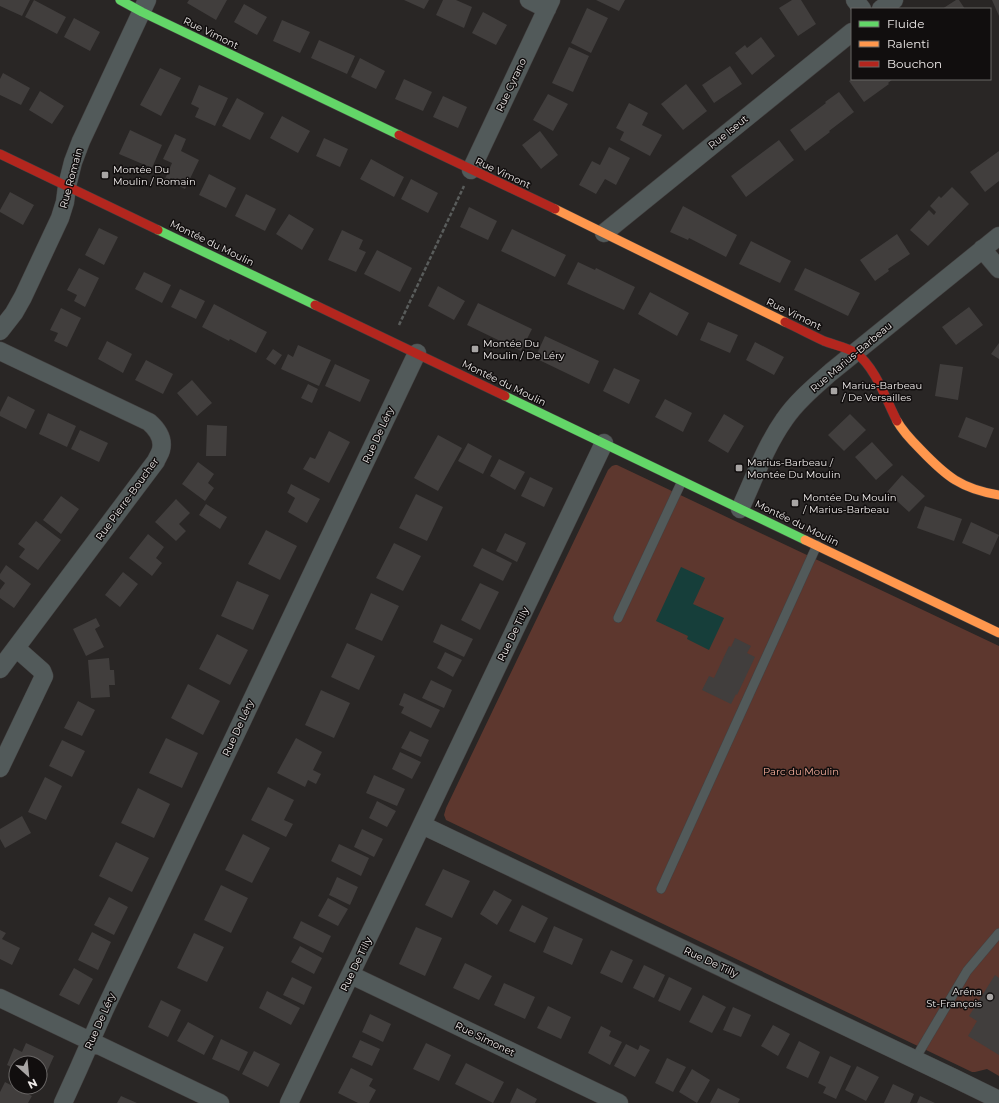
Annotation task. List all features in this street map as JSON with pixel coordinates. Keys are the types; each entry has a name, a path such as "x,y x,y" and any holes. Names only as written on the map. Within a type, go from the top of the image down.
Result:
{"street":[{"name":"Rue Vimont","path":"120,0 144,6 471,170 604,233 824,341 855,352"},
{"path":"529,0 549,4"},
{"path":"855,0 861,8"},
{"path":"882,8 894,0"},
{"name":"Rue Cyrano","path":"471,170 549,4"},
{"name":"Rue Romain","path":"0,331 14,313 30,283 60,218 65,202 73,162 81,141 144,6"},
{"name":"Rue Iseut","path":"604,233 851,33"},
{"name":"Montée du Moulin","path":"0,154 999,633"},
{"name":"Rue Marius-Barbeau","path":"740,509 768,448 784,419 805,394 999,236"},
{"path":"982,249 999,269"},
{"name":"Rue Pierre-Boucher","path":"0,351 149,422 157,429 161,439 162,450 156,462 0,670"},
{"path":"855,352 872,372 902,429 926,455 950,477 968,487 988,494 999,495"},
{"name":"Rue De Léry","path":"63,1103 104,1010 417,353"},
{"name":"Rue De Tilly","path":"289,1103 604,443"},
{"path":"0,768 44,676 42,671 16,648"},
{"name":"Rue De Tilly","path":"422,825 999,1100"},
{"name":"Rue Simonet","path":"351,975 619,1103"},
{"path":"0,998 220,1103"}],"lane":[{"path":"618,618 683,481"},
{"path":"660,890 817,545"},
{"path":"915,1059 967,970 999,933"}],"path":[{"path":"392,342 471,170"}],"green space":[{"name":"Parc du Moulin","path":"615,465 999,646 999,1076 987,1069 972,1072 446,820 444,815 446,808 608,470"}],"water":[{"path":"681,567 705,578 693,604 724,618 709,650 687,639 688,636 656,621"}],"building":[{"path":"0,0 30,0 22,16 0,6"},
{"path":"34,0 66,17 57,34 25,17"},
{"path":"189,0 227,0 216,20 187,3"},
{"path":"404,0 429,0 424,9"},
{"path":"443,0 456,0 472,7 464,28 436,15"},
{"path":"596,0 625,0 619,11"},
{"path":"792,0 801,0 816,24 798,36 779,8"},
{"path":"956,0 959,0 964,8 944,8"},
{"path":"992,0 999,0 999,16"},
{"path":"244,4 267,17 257,35 234,22"},
{"path":"587,8 608,18 591,53 571,43"},
{"path":"483,12 507,25 496,45 472,33"},
{"path":"74,18 100,32 90,51 64,37"},
{"path":"282,20 310,32 300,53 273,41"},
{"path":"761,37 775,56 752,75 735,53 745,45 747,48"},
{"path":"319,40 355,56 347,74 311,58"},
{"path":"569,47 589,56 573,92 552,83"},
{"path":"360,58 385,71 376,89 351,77"},
{"path":"730,66 742,84 714,103 702,85"},
{"path":"160,68 181,78 161,116 140,105"},
{"path":"3,73 30,88 21,105 0,95 0,79"},
{"path":"404,79 432,92 423,111 395,99"},
{"path":"851,80 892,80 888,83 889,84 864,102 849,81"},
{"path":"686,84 707,111 683,130 661,104"},
{"path":"199,85 228,98 215,126 195,117 199,108 191,104"},
{"path":"40,91 64,106 52,124 29,110"},
{"path":"839,92 854,112 805,151 790,130"},
{"path":"548,94 568,104 553,131 533,120"},
{"path":"443,96 467,107 458,128 433,117"},
{"path":"237,98 264,113 250,140 222,126"},
{"path":"629,103 648,113 642,125 662,135 650,156 620,140 624,132 616,128"},
{"path":"282,116 310,131 298,153 270,138"},
{"path":"130,130 162,145 152,168 119,154"},
{"path":"540,131 558,155 541,169 522,145"},
{"path":"175,134 186,139 181,151 199,160 185,189 165,179 172,163 163,159"},
{"path":"324,138 348,149 340,167 316,156"},
{"path":"779,140 794,160 746,197 731,176"},
{"path":"609,147 630,158 616,185 605,179 596,194 579,185 592,161 600,165"},
{"path":"999,151 999,181 985,192 970,172"},
{"path":"371,159 404,177 394,197 360,179"},
{"path":"209,174 236,188 226,208 199,195"},
{"path":"411,179 438,193 428,213 401,199"},
{"path":"952,187 969,204 928,246 910,230 929,210 934,215 936,212 930,206 939,196 941,198"},
{"path":"10,192 34,205 23,225 0,212"},
{"path":"246,194 276,209 265,231 235,216"},
{"path":"683,206 737,235 726,257 689,238 688,240 670,232"},
{"path":"469,207 497,221 488,240 460,227"},
{"path":"289,214 314,229 302,250 276,234"},
{"path":"99,228 118,237 104,265 85,255"},
{"path":"512,229 566,255 555,277 501,251"},
{"path":"342,230 363,240 359,249 366,252 356,272 328,260"},
{"path":"897,234 910,254 888,269 889,271 875,281 860,260"},
{"path":"751,241 791,261 780,283 739,264"},
{"path":"377,250 412,268 400,292 364,274"},
{"path":"578,262 595,270 596,268 635,287 624,310 567,284"},
{"path":"79,268 99,278 85,307 74,301 77,295 67,290"},
{"path":"805,268 860,293 848,316 794,290"},
{"path":"144,272 171,285 162,303 135,289"},
{"path":"438,286 465,301 454,320 428,306"},
{"path":"180,289 205,301 196,319 171,307"},
{"path":"650,292 689,313 677,336 638,314"},
{"path":"478,303 532,329 521,351 467,325"},
{"path":"214,304 267,332 256,353 230,339 229,341 202,327"},
{"path":"969,307 983,325 956,345 942,327"},
{"path":"61,308 81,318 67,347 54,341 58,333 50,330"},
{"path":"708,322 738,335 730,353 700,340"},
{"path":"545,336 599,361 589,384 535,358"},
{"path":"107,341 132,354 123,373 98,359"},
{"path":"755,342 784,357 774,375 746,360"},
{"path":"999,343 999,359 991,354"},
{"path":"298,345 331,360 319,386 281,369 288,354 293,357"},
{"path":"273,349 282,355 275,365 266,359"},
{"path":"146,360 173,374 163,394 135,380"},
{"path":"335,364 370,380 360,402 325,386"},
{"path":"940,364 963,367 958,400 935,396"},
{"path":"614,368 640,380 629,404 603,391"},
{"path":"192,380 212,403 197,416 177,393"},
{"path":"308,384 318,389 312,403 301,398"},
{"path":"8,396 35,410 26,429 0,416 0,412"},
{"path":"665,399 692,413 683,432 655,417"},
{"path":"48,413 76,426 67,447 39,434"},
{"path":"724,414 744,426 728,453 708,441"},
{"path":"850,414 866,430 844,451 828,435"},
{"path":"966,417 994,428 986,448 958,437"},
{"path":"207,425 227,426 226,456 206,456"},
{"path":"80,430 108,443 99,462 71,449"},
{"path":"329,431 350,442 329,483 303,469 310,457 315,459"},
{"path":"438,435 462,448 438,491 414,478"},
{"path":"872,442 893,465 876,480 855,457"},
{"path":"468,443 492,456 483,474 458,461"},
{"path":"499,459 525,472 515,490 490,476"},
{"path":"198,462 214,474 208,483 214,488 205,501 182,484"},
{"path":"902,475 925,496 909,512 887,492"},
{"path":"530,477 553,488 544,507 521,496"},
{"path":"291,484 320,499 307,523 288,512 295,498 287,493"},
{"path":"416,494 443,507 427,541 399,528"},
{"path":"61,496 79,509 61,534 43,520"},
{"path":"176,499 190,513 179,524 186,531 176,541 155,522"},
{"path":"206,504 227,517 220,529 199,515"},
{"path":"925,506 962,519 954,541 917,528"},
{"path":"36,521 61,540 38,570 19,557 25,549 18,544"},
{"path":"971,522 999,535 990,555 962,543"},
{"path":"266,530 297,546 280,580 248,564"},
{"path":"505,533 526,543 517,562 496,551"},
{"path":"148,534 164,547 156,558 162,563 152,576 129,558"},
{"path":"394,543 421,556 403,591 376,578"},
{"path":"482,548 512,563 503,581 473,566"},
{"path":"6,565 31,584 14,608 0,598 0,590 5,583 0,579 0,574"},
{"path":"123,572 138,584 120,607 105,595"},
{"path":"237,581 269,595 253,630 221,616"},
{"path":"480,583 499,592 480,630 461,620"},
{"path":"371,593 399,606 382,641 355,629"},
{"path":"96,618 100,626 95,629 104,647 86,656 73,629"},
{"path":"441,624 473,639 464,657 433,642"},
{"path":"217,634 248,650 230,685 199,669"},
{"path":"735,638 751,646 747,653 755,657 737,695 736,694 731,704 702,690 709,676 714,678 729,646 731,647"},
{"path":"347,643 375,656 359,690 331,677"},
{"path":"445,652 462,660 453,677 437,668"},
{"path":"109,658 110,670 114,670 115,685 109,685 110,697 91,698 88,660"},
{"path":"431,680 452,690 444,708 422,698"},
{"path":"188,684 220,701 203,735 171,718"},
{"path":"321,690 350,703 334,738 305,725"},
{"path":"404,693 440,710 431,728 401,713 404,707 399,705"},
{"path":"78,701 95,710 82,736 64,728"},
{"path":"410,731 429,740 421,757 401,748"},
{"path":"166,738 198,753 182,788 149,773"},
{"path":"296,738 322,752 313,770 321,774 316,784 308,780 305,787 277,773"},
{"path":"62,740 85,751 72,777 49,766"},
{"path":"400,752 421,762 412,779 392,769"},
{"path":"374,775 405,789 397,806 366,793"},
{"path":"45,777 62,786 46,820 28,812"},
{"path":"268,787 294,800 284,820 293,824 286,837 251,820"},
{"path":"138,788 170,804 154,838 121,823"},
{"path":"377,801 396,811 387,827 369,818"},
{"path":"22,816 31,833 5,848 0,839 0,829"},
{"path":"362,829 383,839 374,857 354,847"},
{"path":"243,834 270,848 252,883 225,870"},
{"path":"116,842 149,858 132,892 99,876"},
{"path":"339,844 369,858 361,876 331,861"},
{"path":"443,869 470,881 452,918 425,905"},
{"path":"337,877 358,887 350,905 329,895"},
{"path":"221,885 248,898 231,933 204,920"},
{"path":"494,890 512,900 497,925 480,914"},
{"path":"109,897 128,907 114,935 94,925"},
{"path":"328,898 348,909 338,926 318,916"},
{"path":"522,905 548,918 535,943 509,931"},
{"path":"301,921 331,936 323,953 293,938"},
{"path":"554,926 583,939 572,965 543,952"},
{"path":"416,927 442,938 425,976 399,964"},
{"path":"0,930 6,933 2,939 20,948 12,965 0,959"},
{"path":"92,932 111,942 98,970 78,960"},
{"path":"194,933 224,947 207,982 177,968"},
{"path":"300,946 322,958 314,974 291,962"},
{"path":"611,950 633,960 622,983 600,973"},
{"path":"465,963 492,976 479,1000 453,988"},
{"path":"644,965 665,975 654,998 633,988"},
{"path":"74,968 93,979 79,1005 59,995"},
{"name":"Aréna St-François","path":"995,975 999,978 999,1055 968,1036 977,1021 969,1016"},
{"path":"292,977 312,987 304,1005 283,995"},
{"path":"669,977 692,988 680,1011 658,1001"},
{"path":"504,983 535,997 525,1019 494,1005"},
{"path":"267,991 300,1008 291,1025 259,1008"},
{"path":"703,995 726,1007 712,1033 689,1022"},
{"path":"161,1000 181,1010 168,1037 148,1027"},
{"path":"548,1006 571,1017 561,1039 537,1028"},
{"path":"733,1007 751,1015 741,1037 723,1030"},
{"path":"370,1014 391,1024 383,1042 362,1032"},
{"path":"188,1022 214,1036 204,1055 177,1041"},
{"path":"773,1025 790,1034 778,1056 761,1046"},
{"path":"601,1026 611,1031 609,1036 622,1042 610,1065 588,1053"},
{"path":"221,1039 248,1052 239,1071 212,1059"},
{"path":"360,1040 380,1049 372,1066 352,1057"},
{"path":"799,1041 820,1052 808,1078 786,1068"},
{"path":"26,1043 54,1056 48,1069 48,1055 11,1055 14,1048 22,1052"},
{"path":"426,1043 451,1055 439,1081 413,1069"},
{"path":"626,1044 638,1050 640,1045 650,1050 635,1077 614,1066"},
{"path":"254,1051 280,1064 268,1087 242,1074"},
{"path":"830,1056 851,1066 836,1099 823,1093 826,1087 818,1083"},
{"path":"667,1058 686,1067 673,1092 655,1083"},
{"path":"466,1063 504,1082 493,1103 455,1084"},
{"path":"857,1066 879,1077 866,1101 845,1090"},
{"path":"351,1068 373,1079 369,1086 376,1090 369,1103 358,1103 338,1093"},
{"path":"692,1069 710,1080 697,1103 679,1092"},
{"path":"5,1082 8,1084 8,1095 32,1096 28,1103 0,1103 0,1092"},
{"path":"893,1084 914,1094 910,1103 884,1103"},
{"path":"517,1088 537,1099 535,1103 510,1103"},
{"path":"718,1088 740,1099 738,1103 710,1103"},
{"path":"121,1096 137,1103 117,1103"},
{"path":"920,1096 935,1103 917,1103"}],"traffic: fast":[{"path":"120,0 142,12 399,135"},
{"path":"158,230 315,305"},
{"path":"505,396 805,540"}],"traffic: slow":[{"path":"555,209 785,322"},
{"path":"897,421 911,440 938,467 955,480 974,489 999,495"},
{"path":"805,540 999,633"}],"traffic: jam":[{"path":"399,135 555,209"},
{"path":"0,154 158,230"},
{"path":"315,305 505,396"},
{"path":"785,322 824,341 852,351 863,359 880,385 897,421"}],"place":[{"name":"Montée Du Moulin / Romain","path":"105,175"},
{"name":"Montée Du Moulin / De Léry","path":"475,349"},
{"name":"Marius-Barbeau / De Versailles","path":"834,391"},
{"name":"Marius-Barbeau / Montée Du Moulin","path":"739,468"},
{"name":"Montée Du Moulin / Marius-Barbeau","path":"795,503"},
{"name":"Aréna St-François","path":"990,997"}]}
